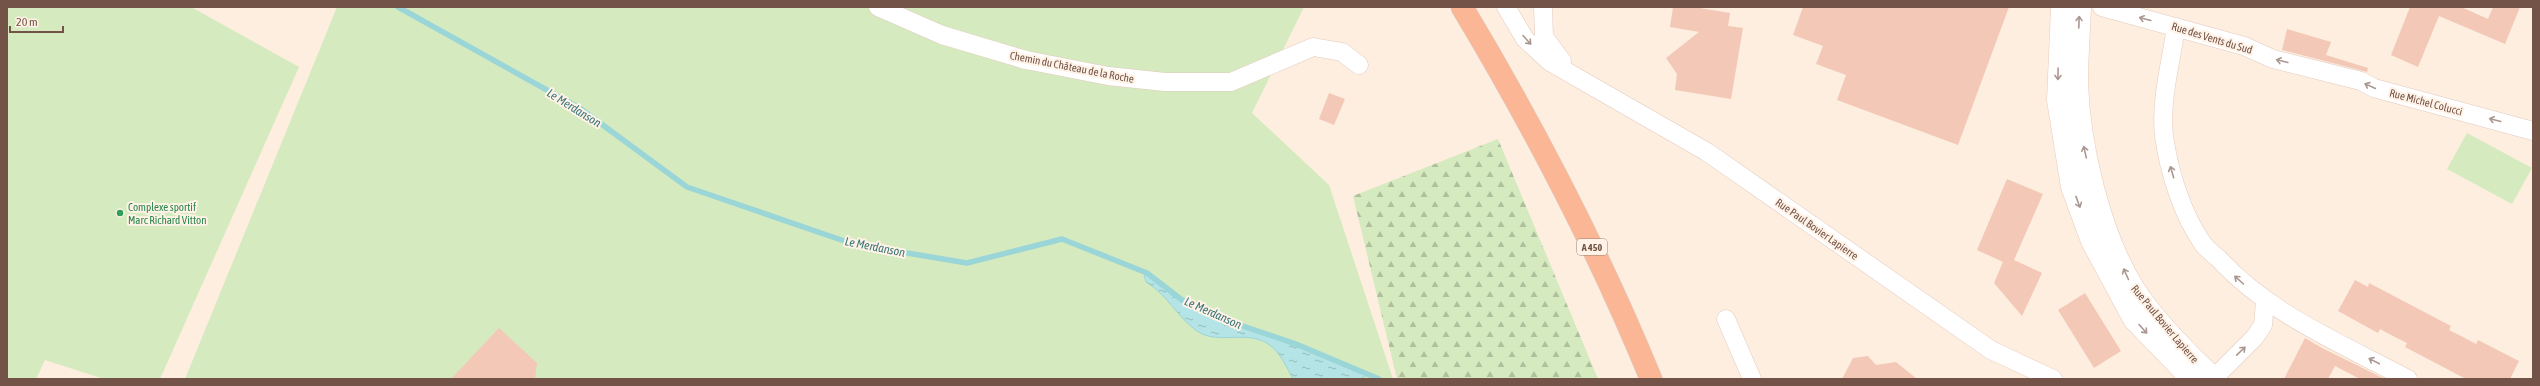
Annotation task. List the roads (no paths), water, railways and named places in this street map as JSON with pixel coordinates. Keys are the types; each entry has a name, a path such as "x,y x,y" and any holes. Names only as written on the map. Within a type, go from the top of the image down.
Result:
{"highway":[{"name":"A 450","path":"1462,7 1528,118 1595,252 1651,379"}],"main road":[{"path":"2062,7 2058,100 2072,187 2092,241 2134,319 2192,379"},
{"name":"Rue Paul Bovier Lapierre","path":"2080,7 2077,83 2082,139 2101,219 2132,286 2194,360 2214,379"}],"street":[{"name":"Chemin du Château de la Roche","path":"878,7 950,38 1026,60 1108,76 1165,82 1231,82 1313,47 1342,52 1359,65"},
{"name":"Rue Paul Bovier Lapierre","path":"1506,7 1525,39 1550,62 1707,152 1991,350 2053,379"},
{"name":"Rue Paul Bovier Lapierre","path":"1543,7 1544,37 1556,54 1579,80"},
{"name":"Rue des Vents du Sud","path":"2102,7 2244,46 2273,59 2320,71"},
{"path":"2176,27 2164,104 2164,135 2184,209 2201,242 2222,266 2265,302 2408,379"},
{"name":"Rue Michel Colucci","path":"2320,71 2361,81 2374,88 2533,130"},
{"path":"2214,379 2255,336 2263,325 2265,302"},
{"path":"1726,319 1752,379"}],"water":[{"path":"1147,273 1182,300 1228,321 1366,372 1366,376 1360,379 1293,379 1278,353 1271,346 1262,341 1244,337 1215,337 1197,331 1160,293 1146,282 1144,276"}],"waterway":[{"name":"Le Merdanson","path":"398,7 581,109 687,187 853,244 967,263 1062,239 1147,273 1182,300 1228,321 1296,344 1379,379"}],"place":[{"name":"Complexe sportif Marc Richard Vitton","path":"120,213"}]}
